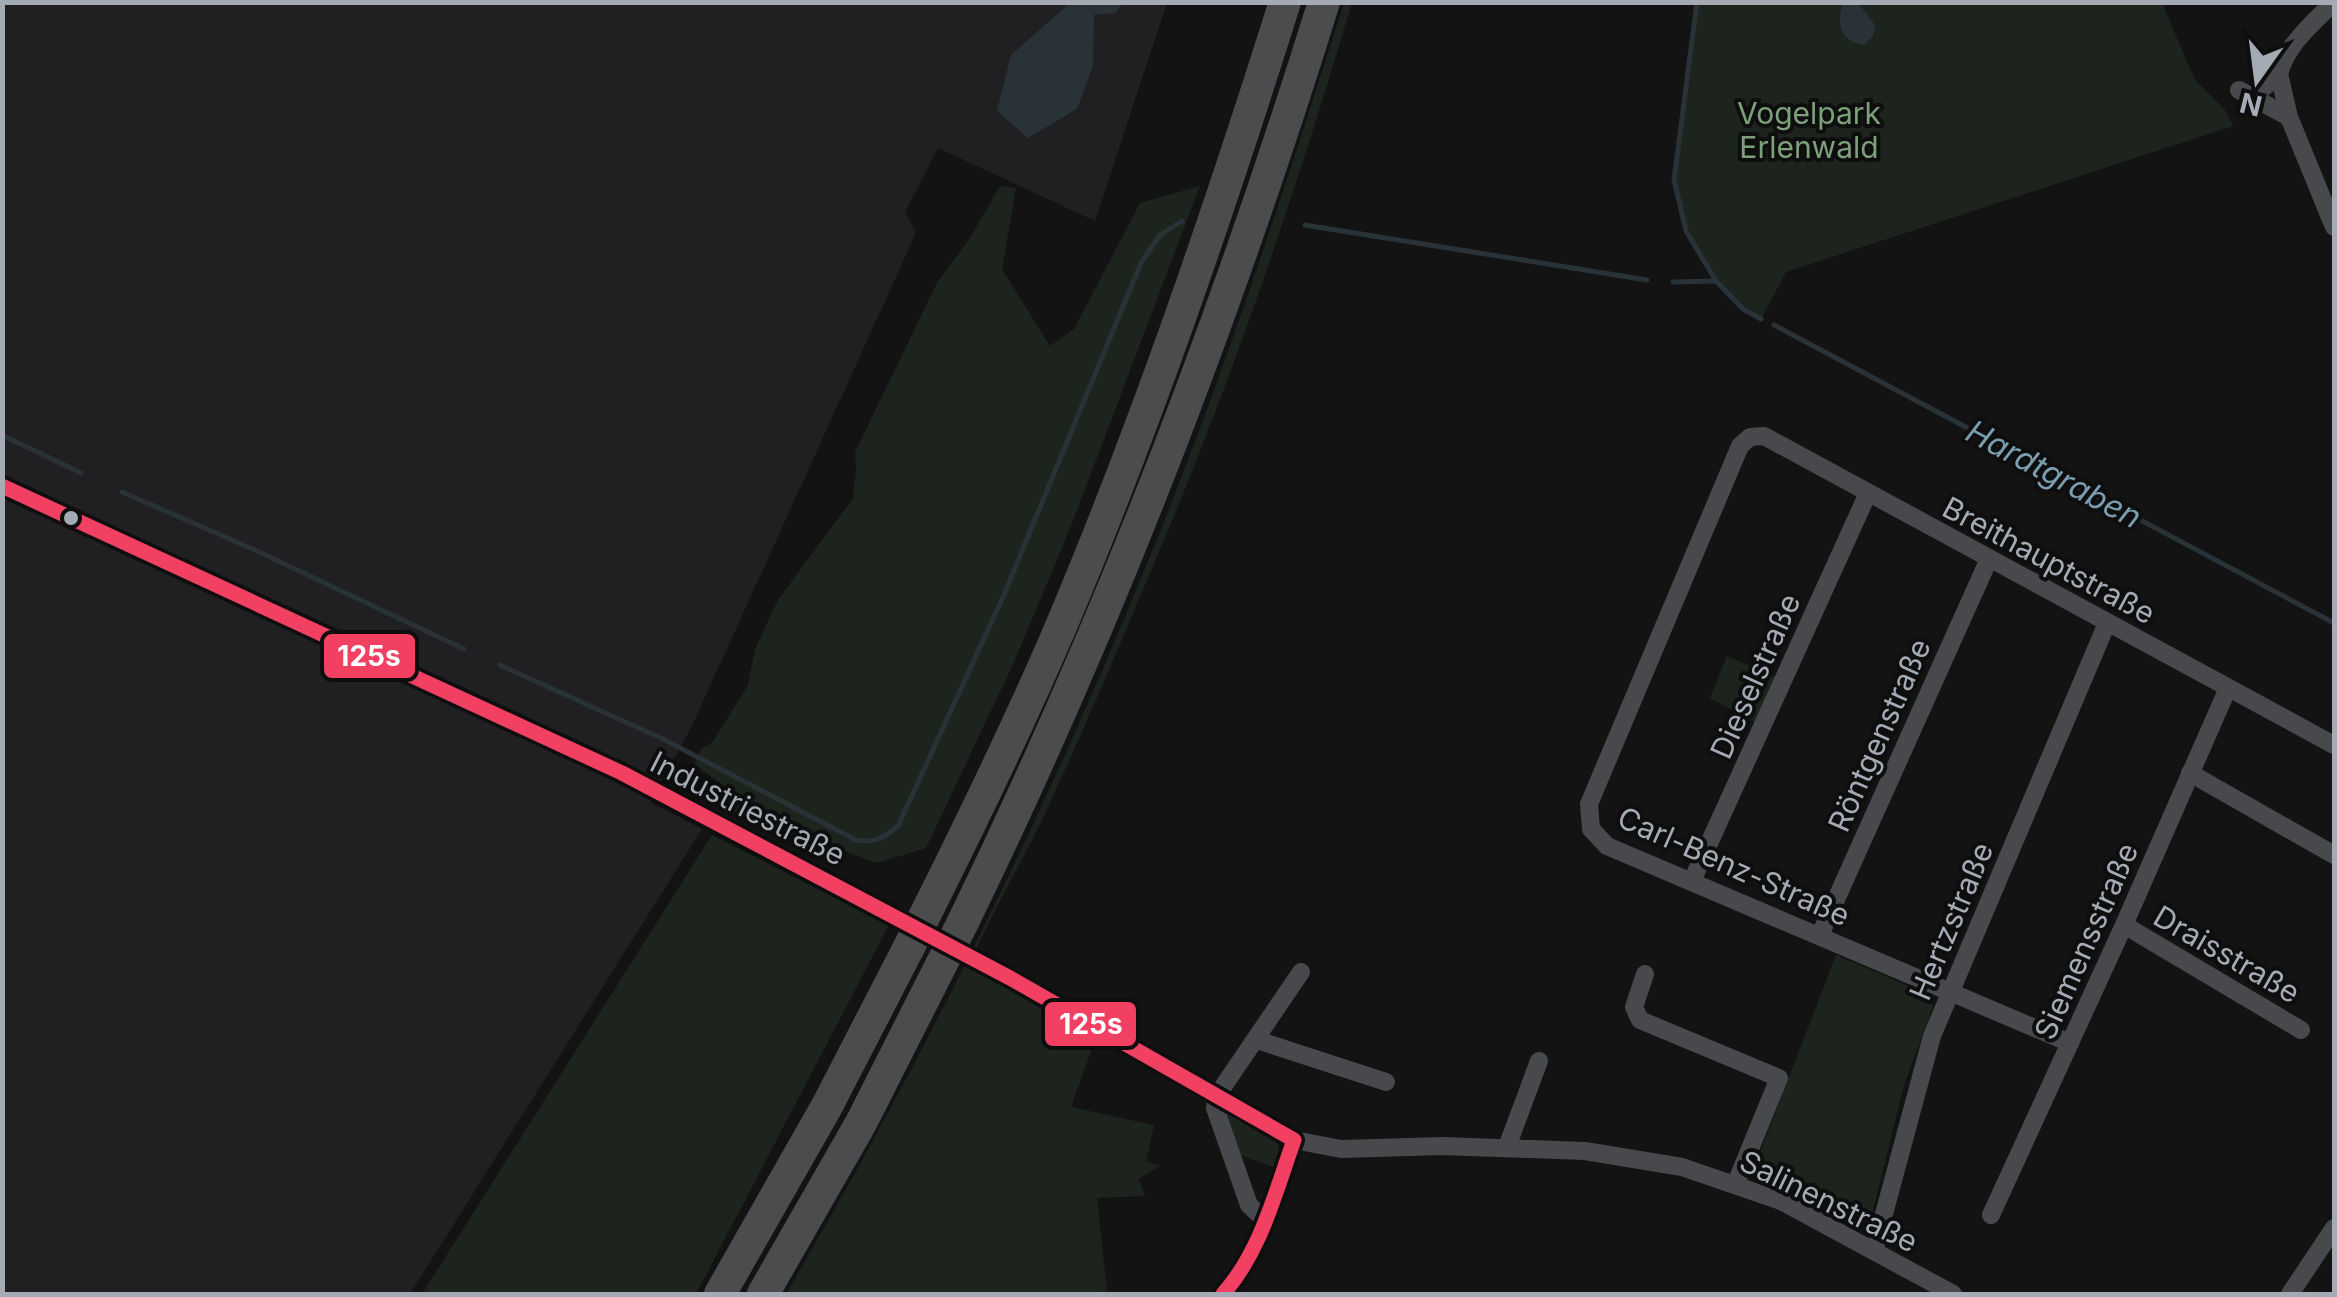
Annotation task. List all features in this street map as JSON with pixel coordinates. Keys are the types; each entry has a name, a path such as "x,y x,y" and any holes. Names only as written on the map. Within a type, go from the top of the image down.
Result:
{"highway":[{"path":"720,1294 827,1106 998,769 1103,523 1203,252 1285,2"},
{"path":"763,1294 860,1122 1030,782 1155,490 1238,266 1324,2"}],"street":[{"path":"2334,2 2302,33 2282,62 2279,74 2289,117 2334,227"},
{"path":"2279,74 2246,94 2289,117"},
{"name":"Breithauptstraße","path":"1740,446 1750,437 1764,436 2334,745"},
{"name":"Carl-Benz-Straße","path":"1740,446 1589,804 1591,829 1607,846 2070,1043"},
{"name":"Industriestraße","path":"2,486 622,773 975,958"},
{"name":"Dieselstraße","path":"1692,881 1868,493"},
{"name":"Röntgenstraße","path":"1820,934 1989,559"},
{"name":"Hertzstraße","path":"1874,1250 1922,1066 2107,623"},
{"name":"Siemensstraße","path":"1990,1215 2228,688"},
{"path":"2190,773 2334,855"},
{"name":"Draisstraße","path":"2124,925 2301,1030"},
{"name":"Salinenstraße","path":"975,958 1294,1140 1341,1148 1507,1147 1635,1156 1736,1183 1781,1201 1948,1293"},
{"path":"1264,1220 1249,1205 1216,1108 1216,1096 1301,972"},
{"path":"1646,974 1634,1007 1640,1020 1779,1078 1736,1183"},
{"path":"1257,1040 1386,1082"},
{"path":"1507,1147 1539,1061"},
{"path":"1229,1293 1264,1220 1294,1140"},
{"path":"2290,1294 2334,1228"}],"shaded area":[{"path":"3,3 1167,3 1095,221 938,148 905,212 916,233 690,730 650,802 702,829 410,1294 3,1294"},
{"path":"1070,3 1123,3 1115,13 1094,15 1093,66 1077,109 1028,138 997,111 1011,55"},
{"path":"1843,3 1858,3 1875,25 1873,36 1864,45 1850,40 1842,30"}],"green space":[{"path":"1344,3 1352,3 1307,149 1258,294 1177,510 1071,757 970,964 1096,1037 1071,1107 1154,1125 1146,1162 1161,1165 1139,1179 1145,1196 1097,1198 1107,1291 786,1294 889,1112 984,926 1115,640 1231,343"},
{"name":"Vogelpark Erlenwald","path":"1697,3 2162,3 2195,80 2225,110 2233,126 1786,272 1761,319 1716,281 1686,231 1674,180"},
{"path":"1000,186 1016,188 1002,269 1050,346 1074,329 1140,203 1200,186 1071,526 1015,660 926,848 877,863 830,846 814,853 713,801 716,780 694,764 701,749 712,743 748,685 755,649 778,600 853,498 855,452 938,281 970,238"},
{"path":"1727,656 1776,677 1756,723 1710,698"},
{"path":"712,835 889,925 696,1294 422,1294"},
{"path":"1836,955 1929,995 1933,1006 1904,1085 1870,1223 1860,1228 1768,1184 1754,1172"},
{"path":"1227,1113 1276,1141 1280,1151 1276,1168 1240,1155 1224,1115"}],"waterway":[{"name":"Hardtgraben","path":"1697,2 1674,180 1686,231 1716,281 1743,309 1761,319"},
{"path":"500,665 663,739 856,840 874,840 888,834 898,826 1003,597 1141,263 1160,235 1182,221"},
{"path":"1305,225 1647,280"},
{"path":"1673,282 1715,281"},
{"name":"Hardtgraben","path":"1774,325 2334,623"},
{"path":"2,435 81,473"},
{"path":"122,492 464,649"}],"transit line":[{"name":"125s","path":"2,486 622,773 1010,978 1294,1140 1257,1240 1223,1294"}]}
